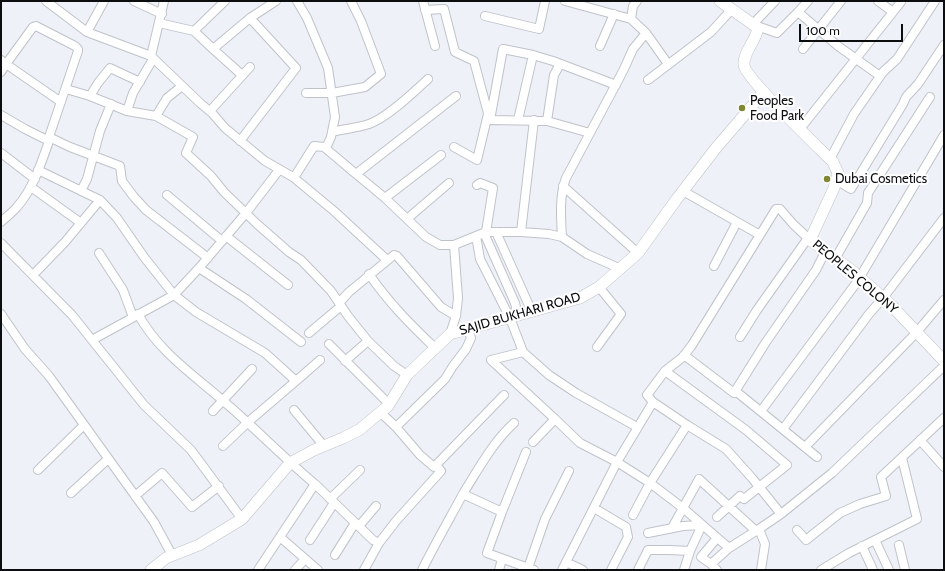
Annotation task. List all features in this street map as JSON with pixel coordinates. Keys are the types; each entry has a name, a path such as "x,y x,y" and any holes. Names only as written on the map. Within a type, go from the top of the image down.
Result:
{"street":[{"path":"46,1 87,32 152,58 210,111 225,128 240,141 265,161 293,177 334,211 387,260"},
{"path":"87,32 104,1"},
{"path":"134,1 162,14"},
{"path":"127,111 133,93 152,58 164,1"},
{"path":"194,31 225,1"},
{"path":"213,49 250,18 276,1"},
{"path":"297,1 307,18 328,68 335,117 329,143 324,147"},
{"path":"306,93 332,93 365,87 380,74 361,20 351,1"},
{"path":"423,1 435,46"},
{"path":"485,16 539,29 545,1"},
{"path":"565,1 631,19 646,32 668,64"},
{"path":"631,19 633,6 637,1"},
{"path":"755,25 775,1"},
{"path":"648,80 711,32 725,4 755,25 777,33 808,1"},
{"path":"803,49 840,1"},
{"path":"878,1 893,12"},
{"path":"800,129 901,2"},
{"path":"830,159 854,114 880,76 897,59 932,2"},
{"path":"425,10 444,9 455,52 474,61 489,117"},
{"path":"798,12 855,59 880,76"},
{"path":"600,46 614,14"},
{"path":"240,141 296,68 250,18"},
{"path":"159,23 194,31 242,76"},
{"name":"PEOPLES COLONY","path":"755,25 758,28 758,31 747,54 744,69 764,92 834,162 838,173 834,188 808,239 859,277 883,298 944,361"},
{"path":"1,72 3,62 33,27 36,26 78,49 35,179 17,207 1,222"},
{"path":"562,237 561,208 563,186 569,170 616,85 633,49 646,32"},
{"path":"836,180 851,189 906,97 918,84 944,45"},
{"path":"454,147 477,160 489,117 503,49 533,55 616,85"},
{"path":"518,120 533,55"},
{"path":"3,62 61,102"},
{"path":"547,120 554,75 560,64"},
{"path":"210,111 250,67"},
{"path":"90,96 98,82 110,68 140,82"},
{"path":"332,132 370,124 390,111 428,79"},
{"path":"156,116 167,98 182,86"},
{"path":"66,89 90,96 127,111 156,116 193,137 186,153 211,176 224,192 257,224 289,252 301,260 331,291 368,341 394,366 407,375"},
{"name":"SAJID BUKHARI ROAD","path":"150,570 166,558 199,544 242,519 290,463 314,450 359,430 389,404 407,375 450,334 580,298 599,287 638,253 716,148 764,92"},
{"path":"356,174 456,96"},
{"path":"834,259 867,203 868,193 930,97"},
{"path":"81,191 87,179 100,131 111,104"},
{"path":"1,115 25,129 120,166 122,181 134,198 146,210 208,258"},
{"path":"489,117 518,120 547,120 590,133"},
{"path":"521,232 534,120"},
{"path":"761,411 857,282 944,135"},
{"path":"293,177 296,176 314,146 324,147 385,198 426,237 440,245 454,245 482,233 521,232 549,234 562,237 587,254 620,269"},
{"path":"1,153 35,179"},
{"path":"385,198 441,155"},
{"path":"38,170 100,200 117,218 144,257 174,295 196,312 265,353 296,381"},
{"path":"92,340 174,295 246,213 279,170"},
{"path":"407,219 449,183"},
{"path":"477,185 480,183 493,188 482,233 480,259 514,317 523,352 549,375 576,393 637,427"},
{"path":"563,186 638,253"},
{"path":"31,187 81,223"},
{"path":"683,191 760,235"},
{"path":"168,195 288,285"},
{"path":"33,276 66,242 100,200"},
{"path":"740,337 757,310 808,239 780,209 776,210 684,355 665,371 647,395 653,402 726,449 781,514"},
{"path":"783,429 869,314 944,218"},
{"path":"714,266 737,222"},
{"path":"496,232 532,312"},
{"path":"482,233 515,303 514,317"},
{"path":"1,243 72,315 144,405 191,450 242,519"},
{"path":"450,334 456,316 458,298 454,245"},
{"path":"734,393 766,342 816,270 825,252"},
{"path":"98,253 109,268 136,316 161,347 315,484 373,540 379,543"},
{"path":"308,333 340,305 349,292 369,274 394,255 397,256 441,307 456,316"},
{"path":"199,268 246,299 301,342"},
{"path":"369,274 382,293 413,327 436,348"},
{"path":"597,347 621,314 599,287"},
{"path":"805,447 916,333 944,300"},
{"path":"1,314 25,349 48,376 154,522 172,555"},
{"path":"396,427 446,378 466,349 471,338 468,330"},
{"path":"345,361 368,341"},
{"path":"329,344 389,404"},
{"path":"523,352 491,360 580,443 617,462 650,483 683,508 729,548"},
{"path":"684,355 734,393 738,393 817,457"},
{"path":"223,446 247,423 320,360"},
{"path":"717,538 701,557 714,567 729,548 781,514 832,473 944,366"},
{"path":"212,411 252,369"},
{"path":"665,371 746,430 787,465 744,499 740,496 716,517"},
{"path":"380,412 396,427 420,456 434,467 504,394"},
{"path":"583,570 564,566 617,462 653,402"},
{"path":"294,410 324,446"},
{"path":"797,530 806,540 840,513 860,504 886,496 881,477 944,418"},
{"path":"533,442 555,419"},
{"path":"422,570 482,462 514,423"},
{"path":"38,470 84,425"},
{"path":"633,515 650,483 687,425"},
{"path":"920,440 944,467"},
{"path":"526,452 487,553 531,569 545,519 568,471"},
{"path":"821,570 831,567 862,546 917,519 902,458"},
{"path":"71,493 108,459"},
{"path":"364,570 379,543 396,521 441,471 436,465"},
{"path":"310,540 332,501 360,470"},
{"path":"135,496 162,473 192,507 218,486"},
{"path":"672,528 699,480 728,507 757,530 765,544 761,570"},
{"path":"258,570 315,484"},
{"path":"464,494 502,512"},
{"path":"335,555 357,525 376,506"},
{"path":"594,508 626,527 628,537 611,570"},
{"path":"648,533 672,528 702,525"},
{"path":"684,570 690,551 702,525"},
{"path":"280,537 318,570"},
{"path":"875,540 888,570"},
{"path":"899,545 905,570"},
{"path":"862,546 873,570"},
{"path":"638,570 648,550 690,551"},
{"path":"296,570 305,559"},
{"path":"499,570 502,559"}],"place":[{"name":"Peoples Food Park","path":"742,108"},
{"name":"Dubai Cosmetics","path":"827,179"}]}
